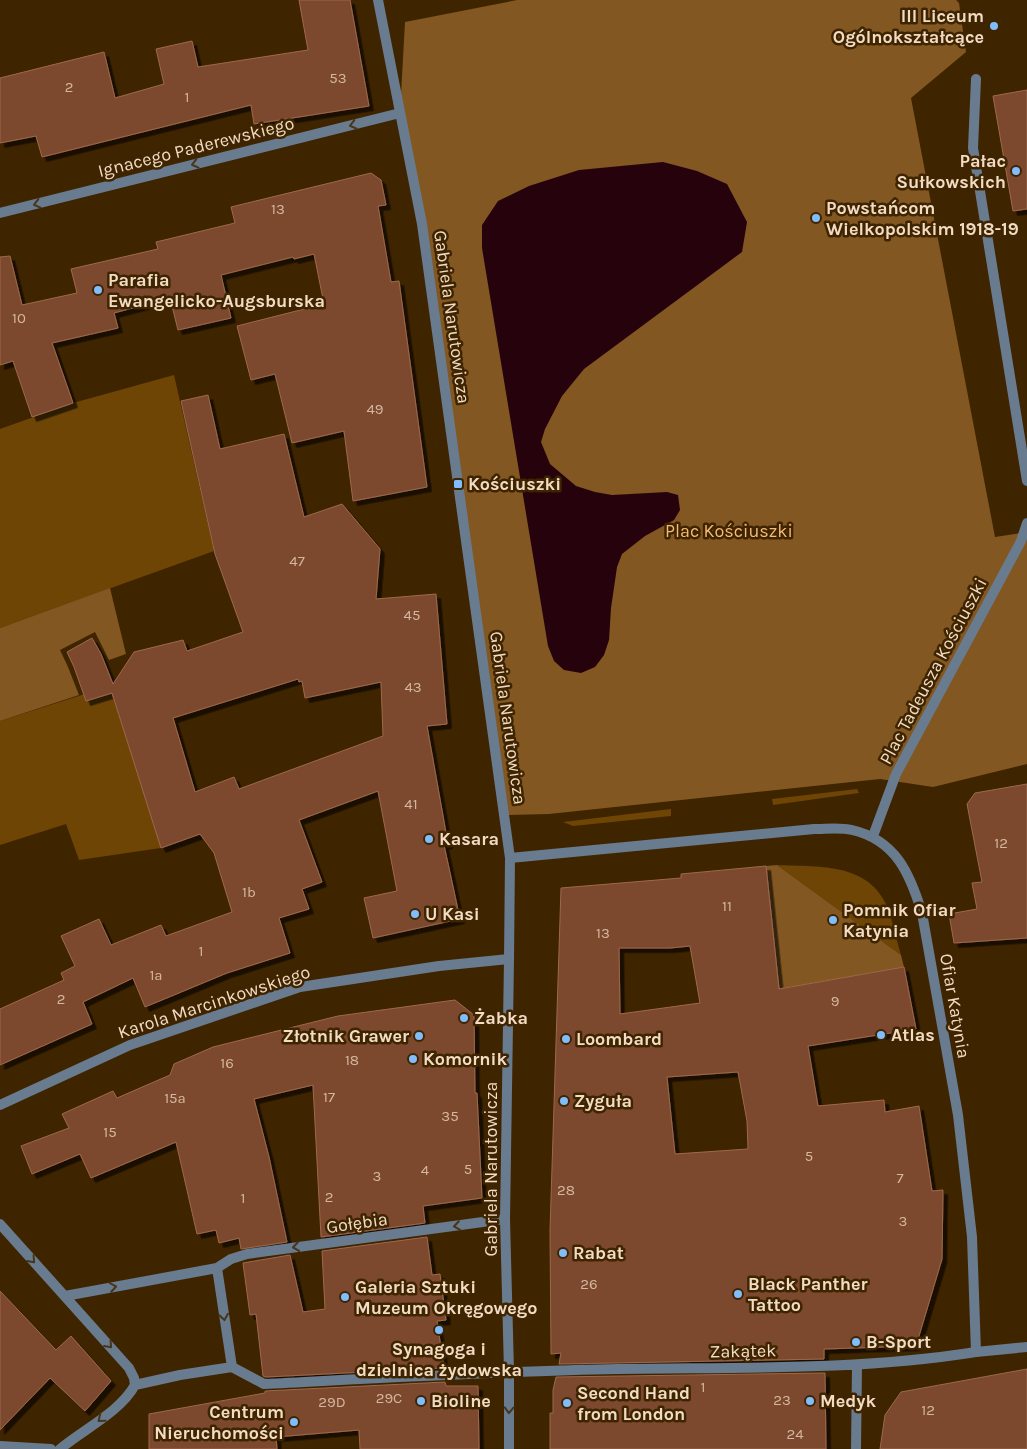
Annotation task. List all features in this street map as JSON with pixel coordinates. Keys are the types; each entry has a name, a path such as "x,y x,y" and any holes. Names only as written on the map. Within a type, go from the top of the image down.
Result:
{"street":[{"name":"Gabriela Narutowicza","path":"378,0 422,224 510,858 505,1219 509,1371 508,1449"},
{"path":"976,79 973,148 1027,481"},
{"name":"Ignacego Paderewskiego","path":"0,213 400,114"},
{"name":"Plac Tadeusza Kościuszki","path":"873,836 896,774 1021,541 1027,523"},
{"name":"Ofiar Katynia","path":"510,858 814,828 851,829 873,836 897,855 912,882 922,913 958,1115 972,1237 976,1352"},
{"name":"Karola Marcinkowskiego","path":"0,1105 130,1045 300,987 439,966 509,959"},
{"name":"Gołębia","path":"65,1296 217,1268 231,1259 247,1254 505,1219"},
{"path":"0,1224 129,1368 134,1378 135,1385 123,1401 97,1423 80,1432 60,1449"},
{"path":"135,1385 180,1374 232,1367 217,1268"},
{"name":"Zakątek","path":"232,1367 264,1384 509,1371 857,1366 1027,1347"},
{"path":"856,1449 857,1366"},
{"path":"0,1446 51,1449"}],"shaded area":[{"path":"663,162 697,171 727,184 747,222 742,252 584,369 562,396 545,429 541,442 550,464 576,486 612,495 667,492 678,495 680,510 674,520 645,536 622,554 617,567 609,640 604,655 595,667 581,673 564,670 554,661 548,646 482,248 482,225 498,201 529,186 579,170"},
{"path":"174,375 214,551 0,628 0,429 73,403"},
{"path":"110,686 161,848 79,860 66,824 0,845 0,721"},
{"path":"857,789 859,793 773,805 772,799"},
{"path":"671,809 671,816 573,826 563,822"},
{"path":"777,865 823,867 853,874 866,880 877,890 886,904 901,955"}],"green space":[{"name":"Plac Kościuszki","path":"517,0 956,0 959,3 966,52 911,98 995,537 1027,532 1027,764 933,787 880,779 549,814 505,815 422,224 400,113 405,22"},
{"path":"110,588 126,654 109,660 95,632 60,650 79,695 0,721 0,628"},
{"path":"777,865 901,955 904,967 778,989 766,866"}],"building":[{"path":"299,0 350,0 369,106 254,124 251,105 42,157 36,136 0,143 0,78 104,52 115,98 164,84 156,49 192,41 198,67 308,50"},
{"name":"Pałac Sułkowskich","path":"1027,90 1027,209 1013,211 993,96"},
{"path":"371,173 381,180 386,205 378,206 391,282 399,281 427,487 353,501 344,431 292,443 275,374 251,380 237,326 324,304 314,254 294,259 293,257 221,275 231,318 178,330 170,298 114,313 118,328 52,343 73,403 32,417 13,361 0,365 0,257 10,256 22,305 77,293 71,269 158,249 156,242 235,223 231,207"},
{"path":"208,395 220,449 284,434 304,517 342,504 380,549 376,599 436,594 447,724 427,726 448,844 444,845 460,919 373,938 364,898 397,891 378,791 299,820 322,882 302,889 309,909 279,918 290,953 227,973 145,1007 133,978 83,1002 92,1024 0,1065 0,1009 64,980 61,973 75,966 61,936 99,919 111,945 161,925 166,936 232,912 214,853 200,834 161,848 112,693 86,701 67,652 92,638 101,654 113,684 134,652 183,640 187,651 243,632 215,554 181,401","holes":["298,679 299,682 302,681 305,698 381,682 383,736 239,789 234,777 195,792 173,718"]},
{"path":"1027,784 1027,938 954,943 949,914 977,909 972,883 982,882 967,804 975,793"},
{"path":"766,866 779,989 904,967 916,1029 808,1046 818,1106 884,1100 885,1112 919,1106 932,1191 943,1190 942,1259 916,1346 824,1349 824,1359 559,1364 561,1353 551,1354 550,1230 561,888 681,878 681,874","holes":["690,946 700,1003 620,1014 619,948","738,1072 747,1121 748,1149 675,1154 667,1077"]},
{"path":"455,1000 474,1015 475,1093 477,1093 482,1198 423,1206 425,1223 321,1237 313,1085 254,1099 269,1157 287,1242 241,1249 239,1238 219,1243 216,1230 197,1234 176,1142 91,1178 80,1154 32,1174 21,1146 69,1128 62,1114 113,1091 117,1098 170,1075 174,1064 213,1047 338,1016"},
{"name":"Galeria Sztuki Muzeum Okręgowego","path":"427,1237 432,1275 440,1274 446,1320 437,1321 444,1368 263,1376 256,1314 250,1315 243,1263 290,1255 303,1312 325,1309 322,1251"},
{"path":"0,1291 56,1350 71,1336 111,1381 85,1411 50,1378 0,1430"},
{"path":"1027,1369 1027,1449 880,1449 885,1415 901,1392"},
{"path":"825,1373 826,1449 550,1449 550,1413 553,1413 553,1390 556,1377"},
{"path":"445,1382 446,1386 478,1386 479,1449 360,1449 359,1430 276,1437 277,1449 149,1449 149,1414 265,1393 265,1391"}],"place":[{"name":"III Liceum Ogólnokształcące","path":"994,26"},
{"name":"Pałac Sułkowskich","path":"1016,171"},
{"name":"Powstańcom Wielkopolskim 1918-19","path":"816,218"},
{"name":"Parafia Ewangelicko-Augsburska","path":"98,290"},
{"name":"Kościuszki","path":"458,484"},
{"name":"Kasara","path":"429,839"},
{"name":"U Kasi","path":"415,914"},
{"name":"Pomnik Ofiar Katynia","path":"833,920"},
{"name":"Żabka","path":"464,1018"},
{"name":"Atlas","path":"881,1035"},
{"name":"Złotnik Grawer","path":"419,1036"},
{"name":"Loombard","path":"566,1039"},
{"name":"Komornik","path":"413,1059"},
{"name":"Zyguła","path":"564,1101"},
{"name":"Rabat","path":"563,1253"},
{"name":"Black Panther Tattoo","path":"738,1294"},
{"name":"Galeria Sztuki Muzeum Okręgowego","path":"345,1297"},
{"name":"Synagoga i dzielnica żydowska","path":"439,1330"},
{"name":"B-Sport","path":"856,1342"},
{"name":"Bioline","path":"421,1401"},
{"name":"Medyk","path":"810,1401"},
{"name":"Second Hand from London","path":"567,1403"},
{"name":"Centrum Nieruchomości","path":"294,1422"}]}
